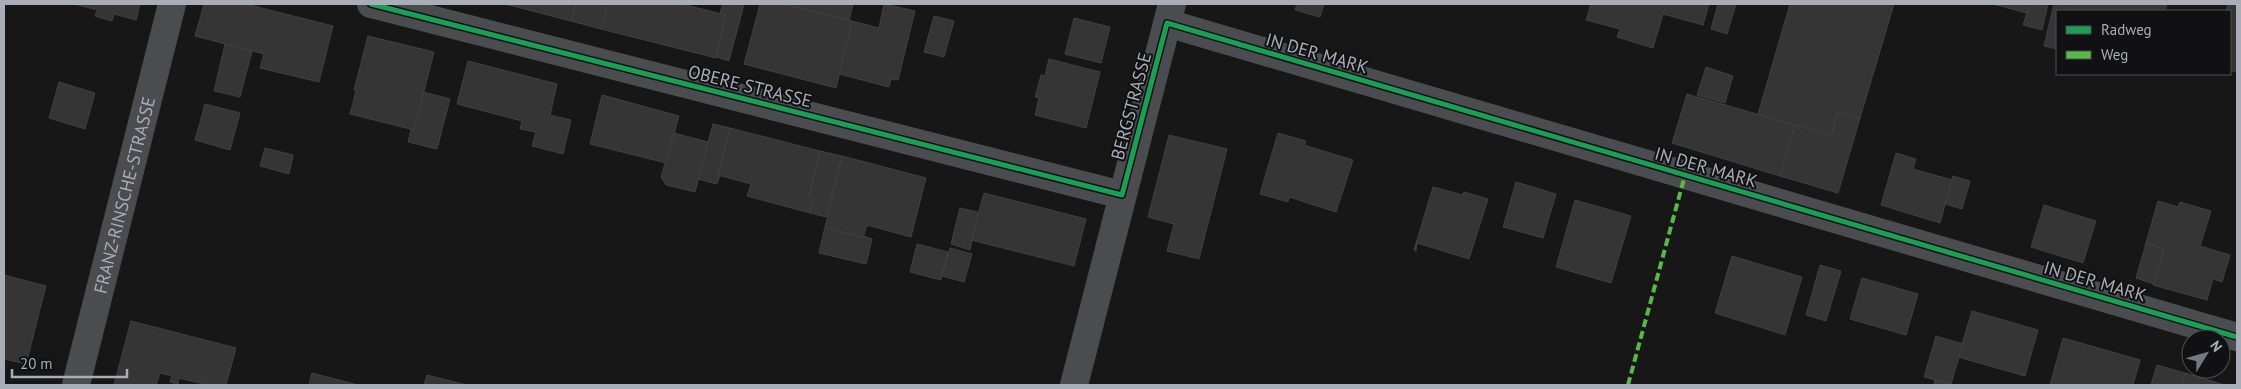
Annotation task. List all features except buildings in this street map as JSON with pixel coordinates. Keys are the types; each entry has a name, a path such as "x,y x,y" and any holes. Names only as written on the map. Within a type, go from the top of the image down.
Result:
{"street":[{"name":"FRANZ-RINSCHE-STRASSE","path":"76,385 172,4"},
{"name":"OBERE STRASSE","path":"371,4 1122,195"},
{"name":"BERGSTRASSE","path":"1074,385 1169,13"},
{"name":"IN DER MARK","path":"1169,13 2237,337"}],"marked path":[{"path":"1628,385 1685,175"}],"cycle path":[{"path":"371,4 1122,195 1167,23 2237,337"}]}
